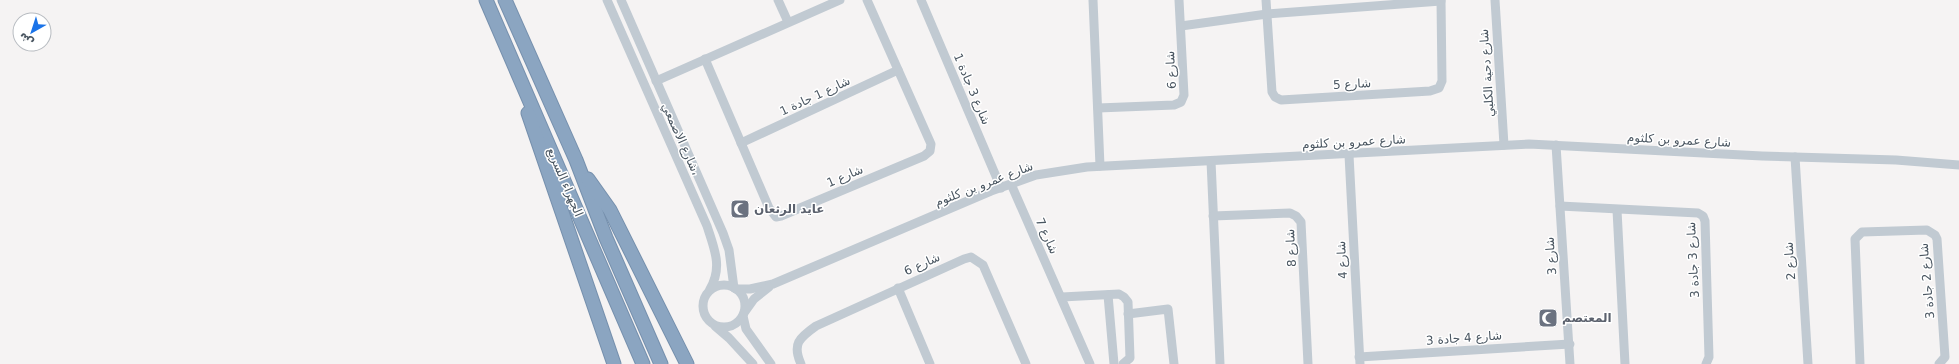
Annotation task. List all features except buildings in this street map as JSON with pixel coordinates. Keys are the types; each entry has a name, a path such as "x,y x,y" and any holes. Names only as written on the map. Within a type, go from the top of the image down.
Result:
{"highway":[{"name":"الجهراء السريع","path":"486,0 643,364"},
{"name":"الجهراء السريع","path":"506,0 576,160 606,238 661,364"},
{"path":"515,65 540,150 578,253 614,364"},
{"path":"576,160 610,210 687,364"}],"street":[{"name":"شارع الاصمعي،","path":"607,0 707,226 718,264 716,278 710,289"},
{"name":"شارع الاصمعي،","path":"621,0 723,233 728,250 735,288"},
{"path":"778,0 788,22"},
{"path":"656,81 840,0"},
{"name":"شارع 1","path":"705,59 769,208 776,217 780,216 924,156 930,151 931,144 867,0"},
{"name":"شارع 3 جادة 1","path":"921,0 1001,188"},
{"path":"1094,0 1100,166"},
{"name":"شارع 6","path":"1098,108 1174,105 1181,102 1184,95 1179,0"},
{"name":"شارع 5","path":"1266,0 1272,92 1281,100 1430,91 1439,88 1442,81 1441,1"},
{"name":"شارع دحية الكلبي","path":"1495,0 1504,145"},
{"path":"1181,26 1267,14 1441,1"},
{"name":"شارع 1 جادة 1","path":"741,143 898,70"},
{"name":"شارع عمرو بن كلثوم","path":"735,288 750,289 773,284 1001,188 1036,175 1100,166 1349,155 1504,145 1896,160 1959,165"},
{"name":"شارع 3","path":"1556,146 1570,344 1570,364"},
{"name":"شارع 4","path":"1349,155 1360,360"},
{"name":"شارع 2","path":"1795,157 1808,364"},
{"path":"1211,161 1220,364"},
{"name":"شارع 7","path":"1011,184 1062,297 1090,364"},
{"name":"شارع 3 جادة 3","path":"1560,206 1698,213 1704,218 1709,357 1706,364"},
{"path":"1617,210 1625,364"},
{"name":"شارع 8","path":"1213,216 1290,213 1296,216 1301,222 1308,364"},
{"name":"شارع 2 جادة 3","path":"1860,364 1856,239 1862,232 1927,230 1935,235 1937,240 1945,357 1939,364"},
{"name":"شارع 6","path":"801,364 796,346 800,338 808,331 898,288 971,257 977,259 982,265 1026,364"},
{"name":"شارع عمرو بن كلثوم","path":"743,315 754,299 773,284"},
{"path":"753,364 729,338 714,326 704,315 702,308 705,295 710,289 718,285 726,285 735,288 744,301 743,315 746,329 771,364"},
{"path":"898,288 930,364"},
{"path":"1062,297 1119,294 1124,297 1128,302 1130,358 1123,364"},
{"path":"1108,295 1114,364"},
{"path":"1128,314 1168,309 1174,364"},
{"path":"714,326 727,327 739,321 743,315"},
{"name":"شارع 4 جادة 3","path":"1360,360 1570,344"}],"place":[{"name":"عايد الرثعان","path":"740,209"},
{"name":"المعتصم","path":"1548,318"}]}
